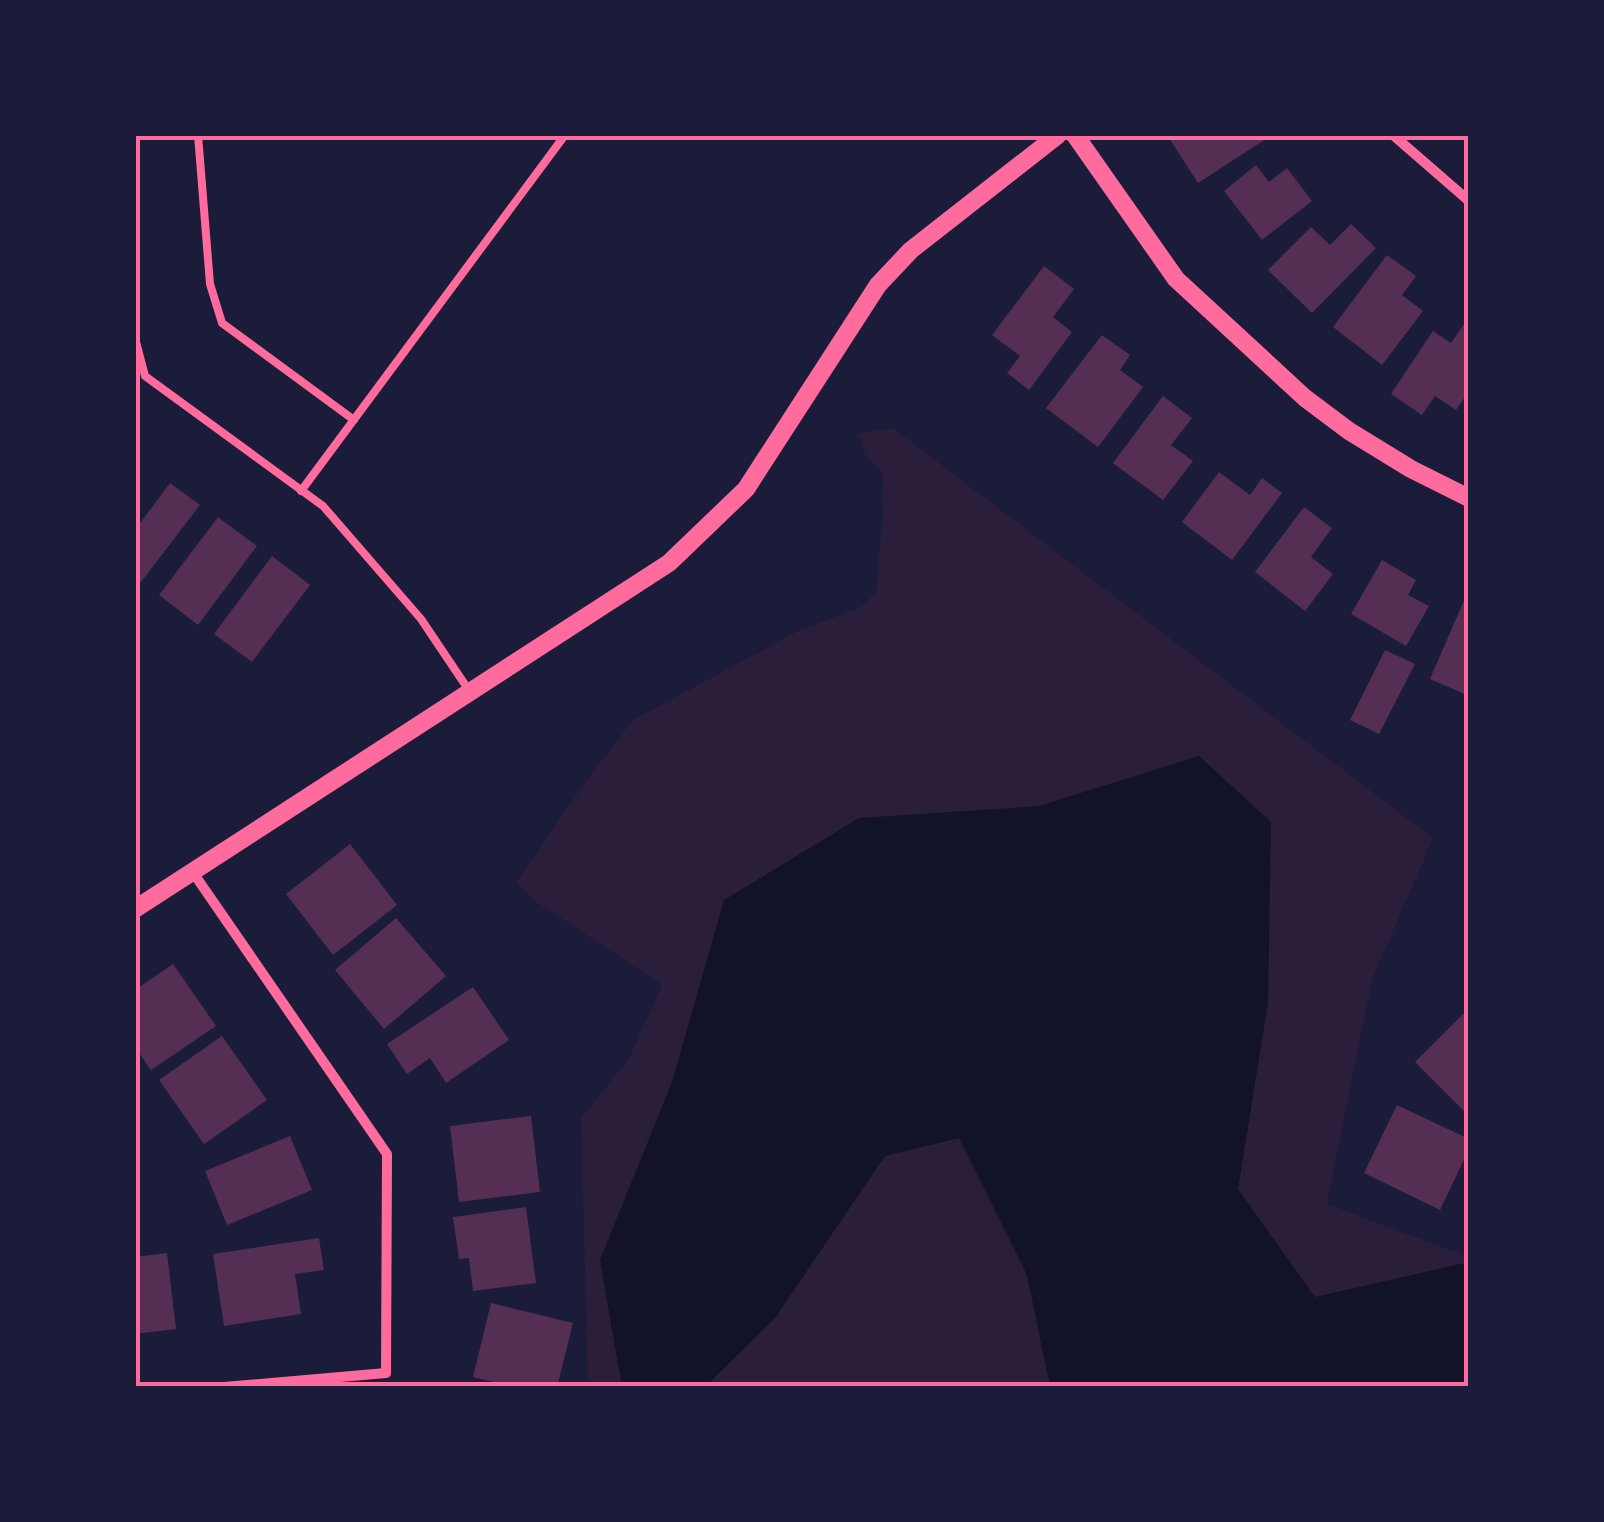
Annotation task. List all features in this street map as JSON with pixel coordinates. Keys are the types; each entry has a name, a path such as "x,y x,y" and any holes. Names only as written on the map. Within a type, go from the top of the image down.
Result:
{"street":[{"path":"135,909 670,563 746,489 878,285 911,250 1058,135"},
{"path":"1075,135 1176,279 1290,385 1349,432 1469,498"},
{"path":"1393,135 1469,202"},
{"path":"192,871 387,1154 386,1373 224,1387"}],"lane":[{"path":"198,135 210,284 222,323 354,420"},
{"path":"301,491 565,135"},
{"path":"135,338 145,376 323,506 421,620 470,692"}],"shaded area":[{"path":"893,428 1433,838 1372,980 1327,1204 1469,1257 1469,1387 588,1387 581,1118 630,1057 662,985 535,901 516,883 633,720 798,631 859,608 876,593 883,513 882,472 865,454 858,434"},
{"path":"1199,756 1271,822 1268,1003 1238,1189 1315,1297 1469,1262 1469,1387 1053,1387 1027,1275 959,1138 885,1156 775,1318 705,1387 622,1387 600,1260 672,1082 724,900 859,818 1039,806"}],"building":[{"path":"1167,135 1272,135 1198,183"},
{"path":"1256,165 1269,182 1287,168 1312,201 1262,240 1224,191"},
{"path":"1351,224 1376,248 1312,313 1268,270 1311,227 1330,245"},
{"path":"1387,255 1416,276 1402,295 1423,311 1382,365 1333,327"},
{"path":"1044,266 1074,289 1053,317 1072,332 1029,390 1007,373 1020,356 992,335"},
{"path":"1469,317 1469,391 1456,410 1435,396 1422,415 1391,394 1433,331 1451,343"},
{"path":"1102,335 1130,355 1120,370 1143,387 1098,447 1046,408"},
{"path":"1163,396 1192,418 1171,445 1193,461 1163,500 1113,463"},
{"path":"1219,472 1250,495 1262,478 1282,493 1232,560 1182,522"},
{"path":"170,483 200,505 141,582 135,577 135,530"},
{"path":"1304,507 1332,528 1311,557 1333,574 1305,611 1255,572"},
{"path":"218,517 257,546 198,625 159,595"},
{"path":"272,556 310,585 252,662 214,634"},
{"path":"1382,560 1416,580 1408,595 1429,606 1406,646 1351,614"},
{"path":"1465,598 1469,600 1469,696 1430,679"},
{"path":"1385,650 1415,664 1379,734 1350,720"},
{"path":"350,844 397,905 333,955 286,894"},
{"path":"396,918 446,976 384,1029 335,970"},
{"path":"173,964 216,1026 151,1070 135,1047 135,990"},
{"path":"473,987 509,1040 446,1083 430,1058 407,1074 387,1044"},
{"path":"1469,1008 1469,1116 1415,1062"},
{"path":"222,1036 267,1100 204,1144 159,1080"},
{"path":"1397,1105 1469,1139 1469,1149 1440,1210 1364,1173"},
{"path":"531,1116 540,1192 459,1202 450,1126"},
{"path":"290,1136 312,1190 227,1225 205,1171"},
{"path":"526,1207 536,1283 473,1291 469,1258 459,1259 453,1217"},
{"path":"319,1238 324,1270 295,1274 301,1314 224,1326 213,1254"},
{"path":"167,1253 176,1329 135,1334 135,1257"},
{"path":"491,1303 573,1323 557,1387 513,1387 473,1377"}]}
